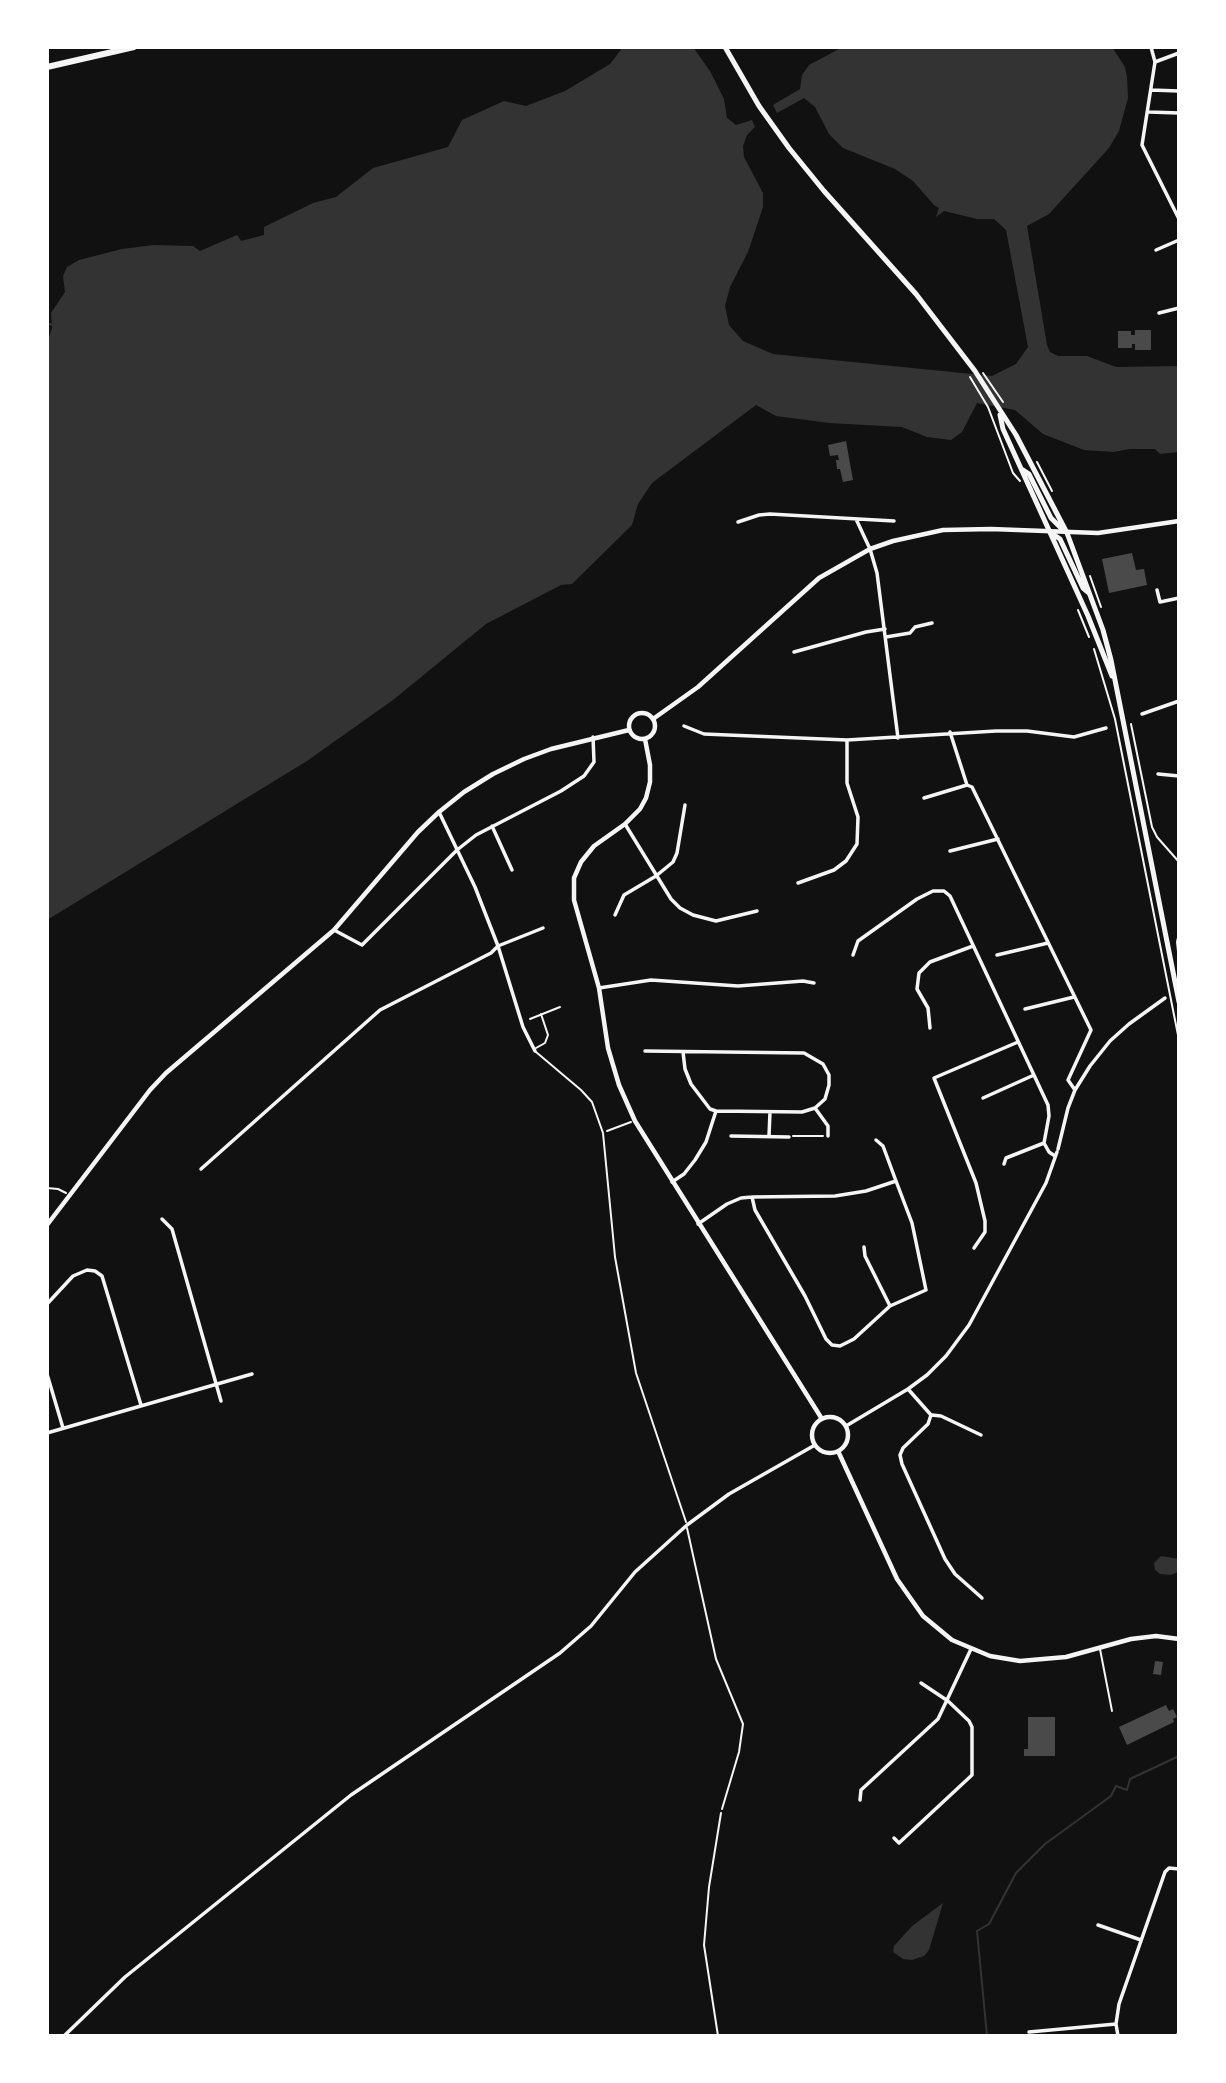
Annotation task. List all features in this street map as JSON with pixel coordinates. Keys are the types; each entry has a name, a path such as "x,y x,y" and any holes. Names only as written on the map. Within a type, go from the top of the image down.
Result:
{"main road":[{"path":"47,67 134,47"},
{"path":"725,47 759,106 789,148 916,294 975,371 1034,467 1066,533 1103,630 1179,1002"},
{"path":"999,412 1003,429 1088,616 1116,688"},
{"path":"1021,468 1029,474 1051,518 1066,533"},
{"path":"1050,532 1060,539 1083,588 1091,595"}],"street":[{"path":"97,47 100,55"},
{"path":"1151,47 1155,62 1142,145 1179,219"},
{"path":"1155,62 1179,53"},
{"path":"1151,90 1179,91"},
{"path":"1149,112 1179,113"},
{"path":"1156,250 1179,240"},
{"path":"1159,313 1179,308"},
{"path":"738,522 770,514 894,521"},
{"path":"856,519 877,573 898,738"},
{"path":"653,719 698,688 819,578 870,550 905,538 943,530 1098,533 1179,521"},
{"path":"1157,590 1160,602 1179,598"},
{"path":"886,637 910,633 915,627 932,623"},
{"path":"794,652 885,629"},
{"path":"1143,714 1179,701"},
{"path":"638,714 646,714 653,719 654,731 645,739 637,739 629,730 629,722 638,714"},
{"path":"684,726 704,734 847,740 1027,731 1074,737 1106,728"},
{"path":"47,1225 150,1090 166,1073 334,930 418,832 439,812 493,774 551,749 629,730"},
{"path":"950,733 967,785"},
{"path":"334,930 362,945 457,850 492,826 561,791 584,776 594,762 593,737"},
{"path":"645,739 650,782 640,809 625,824 594,846 581,862 574,878 574,900 599,988 608,1048 619,1085 635,1121 822,1419"},
{"path":"798,883 834,870 845,861 857,844 858,817 847,783 847,740"},
{"path":"1158,774 1179,776"},
{"path":"924,798 967,785 972,787 1091,1030 1068,1080 1075,1090"},
{"path":"615,915 624,895 668,868 677,853 685,805"},
{"path":"439,812 498,946 523,1027 534,1050"},
{"path":"625,824 671,899 693,915 716,921 757,912"},
{"path":"492,826 512,870"},
{"path":"950,852 998,839"},
{"path":"853,954 859,942 917,899 938,890 950,896 1048,1105 1049,1116 1044,1143 1049,1152 1057,1152"},
{"path":"201,1169 380,1010 491,953 498,946 543,928"},
{"path":"997,955 1048,943"},
{"path":"930,1028 928,1008 917,989 919,973 930,962 973,946"},
{"path":"599,988 652,980 738,986 803,981 814,983"},
{"path":"1025,1009 1074,997"},
{"path":"846,1426 908,1389 947,1356 969,1325 1046,1183 1075,1090 1090,1066 1111,1041 1137,1017 1165,998"},
{"path":"974,1248 985,1232 985,1220 976,1183 934,1078 1018,1042"},
{"path":"645,1051 804,1053 823,1064 829,1075 830,1085 825,1099 816,1108 802,1112 716,1111 710,1109 691,1084 682,1052"},
{"path":"983,1098 1034,1075"},
{"path":"816,1108 828,1126 828,1136"},
{"path":"672,1182 684,1174 695,1160 706,1142 716,1111"},
{"path":"769,1136 770,1112"},
{"path":"731,1136 789,1137"},
{"path":"752,1198 755,1209 805,1296 826,1339 832,1345 840,1346 854,1339 890,1306 926,1290 912,1223 883,1146 876,1140"},
{"path":"1004,1164 1006,1158 1044,1143"},
{"path":"698,1224 727,1203 740,1198 835,1196 866,1191 896,1181"},
{"path":"162,1219 172,1229 222,1402"},
{"path":"864,1247 865,1256 890,1306"},
{"path":"47,1304 73,1276 87,1270 102,1276 141,1405"},
{"path":"47,1374 62,1428"},
{"path":"47,1433 253,1374"},
{"path":"908,1389 931,1415 942,1416 981,1435"},
{"path":"931,1415 928,1424 903,1448 900,1455 902,1464 945,1559 956,1574 982,1598"},
{"path":"822,1419 838,1419 846,1426 846,1443 838,1451 823,1452 814,1445 812,1430 822,1419"},
{"path":"64,2036 125,1976 351,1795 560,1653 591,1626 635,1572 687,1525 740,1488 814,1445"},
{"path":"838,1451 897,1579 911,1601 938,1630 971,1649 990,1656 1020,1661 1066,1657 1131,1639 1156,1636 1177,1638"},
{"path":"859,1800 861,1790 937,1719 971,1649"},
{"path":"894,1838 899,1843 972,1775 972,1727 969,1721 948,1701 921,1683"},
{"path":"1118,2036 1116,2024 1119,2004 1165,1872 1169,1868 1179,1869"},
{"path":"1098,1925 1141,1940"},
{"path":"1029,2032 1116,2024"}],"lane":[{"path":"530,1019 560,1007"},
{"path":"541,1014 548,1035 545,1043 534,1050 592,1102 603,1133 615,1257 636,1373 687,1525 716,1659 743,1724 739,1752 722,1809"},
{"path":"1100,1648 1112,1711"}],"path":[{"path":"975,371 969,378 988,407"},
{"path":"1076,604 1105,680 1115,719 1179,1040"},
{"path":"1179,933 1179,961"},
{"path":"603,1133 635,1121"},
{"path":"789,1137 828,1136"},
{"path":"47,1188 58,1189 69,1195"},
{"path":"718,2036 704,1936 722,1809"}],"shaded area":[{"path":"623,47 693,47 710,71 724,99 727,118 736,125 752,120 755,127 747,135 743,146 744,157 763,193 763,207 748,252 730,287 725,306 729,325 743,341 773,354 992,376 1016,364 1028,347 1006,230 994,219 977,219 944,211 936,217 939,208 913,181 895,169 843,148 829,134 815,107 804,98 777,113 773,105 800,89 802,75 809,65 843,47 1112,47 1125,67 1127,77 1128,98 1119,131 1109,148 1049,214 1027,226 1050,352 1058,356 1087,356 1116,367 1179,366 1179,452 1160,454 1155,449 1113,452 1084,450 1043,434 1015,410 977,403 962,432 951,440 927,437 902,427 829,423 776,416 756,405 652,483 638,504 632,525 572,584 561,585 486,624 393,700 307,761 47,920 47,343 52,328 51,313 65,292 63,276 67,267 79,260 122,249 153,245 193,246 200,251 237,235 241,241 264,235 264,227 313,203 336,197 373,168 448,147 462,120 504,101 526,106 565,91 610,64"},
{"path":"1161,1556 1179,1559 1178,1572 1171,1575 1160,1574 1155,1570 1154,1563"},
{"path":"943,1903 929,1950 924,1956 912,1960 903,1959 893,1952 894,1946 912,1926"}],"building":[{"path":"1135,330 1151,330 1151,350 1135,350 1135,344 1132,344 1132,348 1118,348 1118,331 1131,331 1131,335 1135,335"},
{"path":"846,441 853,480 843,482 840,469 837,469 838,455 830,456 828,445"},
{"path":"1132,553 1136,570 1144,569 1147,585 1109,593 1102,559"},
{"path":"1155,1661 1163,1662 1161,1675 1153,1674"},
{"path":"1166,1705 1169,1711 1173,1709 1177,1717 1173,1719 1174,1722 1127,1745 1119,1727"},
{"path":"1028,1717 1055,1717 1055,1756 1024,1756 1024,1749 1028,1749"}],"waterway":[{"path":"47,323 52,325"},
{"path":"987,2036 977,1931 989,1924 1016,1873 1045,1844 1111,1796 1116,1786 1127,1790 1130,1779 1179,1756"}]}
